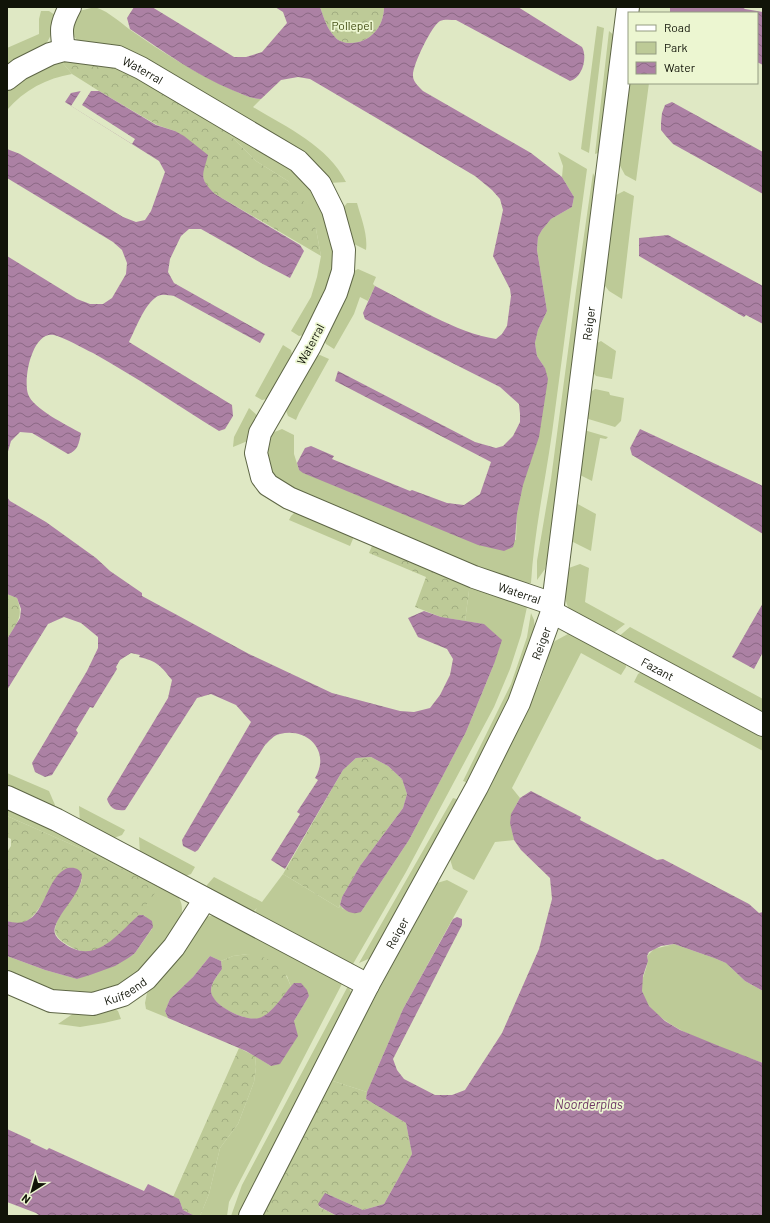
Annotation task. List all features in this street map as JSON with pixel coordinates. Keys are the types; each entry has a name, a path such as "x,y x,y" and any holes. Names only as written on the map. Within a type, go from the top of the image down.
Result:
{"street":[{"path":"64,50 61,30 64,18 70,7"},
{"name":"Reiger","path":"250,1216 368,985 477,787 519,703 552,608 628,7"},
{"name":"Waterral","path":"7,79 20,69 50,54 64,50 118,57 141,68 298,161 320,184 333,210 344,250 343,271 336,293 313,340 260,433 256,453 262,477 268,485 289,498 474,577 552,608"},
{"name":"Fazant","path":"552,608 763,725"},
{"path":"7,798 57,820 368,985"},
{"name":"Kuifeend","path":"7,982 51,1001 93,1004 123,995 151,974 174,947 205,899"}],"green space":[{"path":"92,7 106,12 180,63 221,85 251,98 261,99 253,107 305,138 329,158 346,182 329,183 77,40 72,34 70,23 79,11"},
{"name":"Pollepel","path":"320,7 384,7 382,21 370,37 350,43 340,41 332,34"},
{"path":"41,11 49,11 55,15 53,28 46,44 41,50 7,67 7,48 39,34 39,19"},
{"path":"597,26 604,28 589,153 581,149"},
{"path":"609,31 616,37 601,152 595,154"},
{"path":"76,60 106,63 136,75 221,126 256,161 288,181 304,202 316,229 321,256 215,194 205,185 203,175 175,131 157,125 99,91 72,74 62,62"},
{"path":"62,62 72,74 54,78 36,86 21,96 7,110 7,86 48,64"},
{"path":"629,84 649,84 636,181 625,175 618,162"},
{"path":"221,126 281,161 298,174 318,197 334,249 330,283 307,334 299,336 291,331 311,297 317,277 321,256 316,229 288,181 256,161"},
{"path":"558,152 587,169 552,433 532,564 531,583 519,585 291,489 274,477 266,461 265,445 272,433 282,429 294,435 294,454 299,470 516,540 517,514 545,368 537,356 535,343 538,330 547,311 537,250 538,237 551,219 572,207 574,197 562,177 563,166"},
{"path":"593,173 597,181 548,564 546,564 545,569 537,580 537,561 551,479"},
{"path":"624,191 634,196 622,299 609,291 602,282 614,196"},
{"path":"347,203 357,203 365,232 366,250 350,242 343,208"},
{"path":"358,269 376,277 373,284 375,286 368,301 360,297 354,314 334,349 326,344 323,338 350,273"},
{"path":"601,341 616,351 612,379 596,376 592,371 595,344"},
{"path":"283,345 291,350 293,358 271,398 262,400 255,396"},
{"path":"320,355 329,359 296,420 288,416 285,408 312,358"},
{"path":"595,389 609,392 610,395 624,398 621,421 615,427 585,418 589,393"},
{"path":"249,408 260,418 250,440 233,447 234,437"},
{"path":"584,430 608,437 606,439 600,438 592,481 578,474"},
{"path":"574,502 596,514 591,551 569,540"},
{"path":"297,510 355,534 350,546 289,520"},
{"path":"378,544 470,583 465,621 441,617 415,607 426,577 369,553 372,546"},
{"path":"580,564 589,568 585,602 625,624 611,635 569,609 565,599 566,569"},
{"path":"470,583 527,607 521,635 510,669 494,707 406,872 353,964 254,913 257,908 253,912 206,889 207,885 214,877 262,902 283,874 339,908 340,905 343,909 361,912 409,840 466,732 494,664 484,624 465,621"},
{"path":"7,594 17,598 20,615 7,639"},
{"path":"531,613 534,620 535,630 526,667 468,783 463,781 511,684 527,637"},
{"path":"630,627 763,699 763,716 617,638"},
{"path":"568,634 574,634 625,659 626,667 621,675 581,653 512,788 520,798 511,818 511,827 514,840 495,842 474,880 453,869 450,859 527,711 541,679 551,646 555,641"},
{"path":"645,670 763,732 763,751 634,682 638,674"},
{"path":"371,757 388,766 402,779 407,794 403,808 360,866 342,897 339,908 283,874 343,770 356,758"},
{"path":"7,773 49,791 55,805 53,810 7,789"},
{"path":"453,798 460,800 373,957 359,963"},
{"path":"79,806 125,830 122,835 114,838 80,824"},
{"path":"7,807 32,818 175,893 178,896 182,913 172,936 160,953 130,981 107,990 85,994 74,994 51,989 7,971 7,956 45,970 77,979 130,957 135,953 152,929 143,915 139,916 133,921 158,888 91,853 7,816"},
{"path":"7,816 91,853 159,888 124,931 105,946 88,952 73,948 63,942 58,938 55,930 58,919 80,885 82,879 54,881 37,912 32,917 22,923 7,921 7,852 11,846 11,839 7,837"},
{"path":"139,837 195,867 191,874 183,877 140,855"},
{"path":"447,880 468,891 403,1009 367,1092 330,1080 437,883"},
{"path":"215,915 344,980 229,1202 227,1216 200,1216 209,1194 220,1148 238,1124 254,1082 256,1067 255,1056 271,1066 294,1021 309,996 294,983 291,987 287,976 248,954 233,956 221,961 210,956 193,977 170,999 165,1011 168,1018 146,1009 145,1003 148,988 205,917"},
{"path":"674,944 726,963 745,981 763,991 763,1063 713,1045 675,1027 660,1016 648,1004 641,987 648,960 647,956 654,949"},
{"path":"248,954 263,957 275,963 288,979 291,987 273,1008 261,1018 255,1019 239,1016 223,1007 213,997 211,991 213,982 222,969 221,961 233,956"},
{"path":"348,986 352,994 351,1003 238,1216 231,1216 242,1185"},
{"path":"110,1006 118,1011 121,1019 80,1027 58,1024 77,1011"},
{"path":"239,1048 255,1056 256,1067 254,1082 238,1124 220,1148 209,1194 200,1216 195,1216 183,1210 179,1199 173,1197"},
{"path":"330,1080 367,1092 366,1099 406,1123 412,1154 384,1204 363,1210 325,1193 319,1207 337,1216 259,1216"}],"water":[{"path":"134,7 152,7 234,57 246,57 262,52 287,23 283,12 275,7 320,7 332,34 340,41 350,43 370,37 382,21 384,7 518,7 582,47 584,51 583,67 578,76 570,81 456,20 443,20 440,21 432,30 419,55 413,76 416,84 423,91 531,153 562,177 574,197 572,207 551,219 538,237 537,250 547,311 538,330 535,343 537,356 545,368 548,379 539,437 523,485 517,514 513,547 504,551 478,545 303,473 299,470 297,463 305,448 311,446 334,456 332,459 410,491 412,490 447,503 464,505 480,494 491,462 335,381 338,371 475,442 496,448 503,446 513,436 520,422 519,404 500,387 365,319 363,313 375,286 465,331 496,339 502,334 507,326 511,296 510,289 493,256 503,210 500,199 492,190 475,176 310,79 298,77 281,80 261,99 243,95 219,84 180,62 130,29 127,18"},
{"path":"670,7 742,7 745,9 763,12 763,65 758,62 758,12 670,12"},
{"path":"81,91 99,91 156,125 175,131 184,136 208,155 203,176 206,184 215,194 300,245 304,251 290,278 201,229 189,229 181,236 170,259 168,272 174,283 265,334 260,343 174,296 159,295 147,307 129,342 232,405 233,416 225,429 219,431 109,362 59,336 54,335 46,336 40,340 31,357 27,378 28,394 31,400 43,411 81,433 79,443 74,451 68,454 32,433 20,432 11,441 7,455 7,256 77,299 90,304 103,304 112,298 126,274 127,263 122,250 113,242 7,178 7,149 20,154 123,217 136,222 145,220 151,211 165,172 159,161 65,102 71,93"},
{"path":"672,102 763,152 763,194 673,144 661,130 662,113 665,105"},
{"path":"668,235 763,286 763,324 746,315 744,317 639,256 639,238"},
{"path":"640,429 763,486 763,534 632,455 630,448"},
{"path":"7,497 10,501 46,522 96,558 110,571 142,593 142,596 249,654 332,693 400,711 414,712 430,708 440,695 450,675 453,659 447,649 418,637 408,618 424,611 441,617 484,624 502,640 494,664 466,732 409,840 361,912 352,913 345,909 340,905 342,897 360,866 403,808 407,794 402,779 388,766 371,757 356,758 343,770 285,869 271,860 300,814 297,812 318,780 315,778 319,768 320,759 318,751 308,738 300,734 280,734 270,740 265,745 198,850 195,852 183,846 182,840 251,722 236,705 211,694 197,698 125,810 116,810 110,805 107,799 168,698 172,680 158,665 150,660 139,657 140,655 131,653 120,660 116,667 117,669 93,708 90,707 76,730 78,733 52,775 45,777 35,772 32,763 87,671 98,648 98,637 81,623 64,617 48,624 7,690 7,639 20,618 21,609 17,598 7,594"},
{"path":"763,603 763,652 754,669 732,657"},
{"name":"Noorderplas","path":"531,791 581,817 580,820 657,860 663,859 749,904 759,913 763,912 763,991 745,981 726,963 674,944 661,946 649,952 647,956 648,961 643,976 642,991 649,1006 665,1021 680,1030 763,1063 763,1216 337,1216 320,1207 318,1204 325,1193 363,1210 384,1204 412,1154 406,1123 366,1099 367,1092 403,1009 453,919 457,917 462,919 462,925 393,1059 397,1070 404,1079 435,1095 452,1095 465,1090 502,1033 539,949 552,899 550,878 521,850 514,840 510,823 511,814 520,798"},
{"path":"68,868 77,869 82,875 81,882 75,895 55,927 56,936 62,942 74,949 85,951 95,950 113,939 139,915 143,915 152,921 153,927 135,953 130,957 115,966 77,979 45,970 7,956 7,921 20,923 30,919 37,912 53,882 60,873"},
{"path":"210,956 221,961 222,969 212,985 211,991 213,997 230,1012 246,1018 253,1019 264,1016 274,1008 294,983 301,983 307,990 309,996 294,1021 298,1036 280,1064 271,1066 246,1051 168,1018 165,1011 170,999 193,977"},
{"path":"7,1129 31,1140 30,1142 47,1150 49,1148 144,1191 148,1184 179,1199 183,1210 195,1216 40,1216 7,1202"}],"pier":[{"path":"82,89 91,91 82,105 135,139 132,144 71,106"}]}
